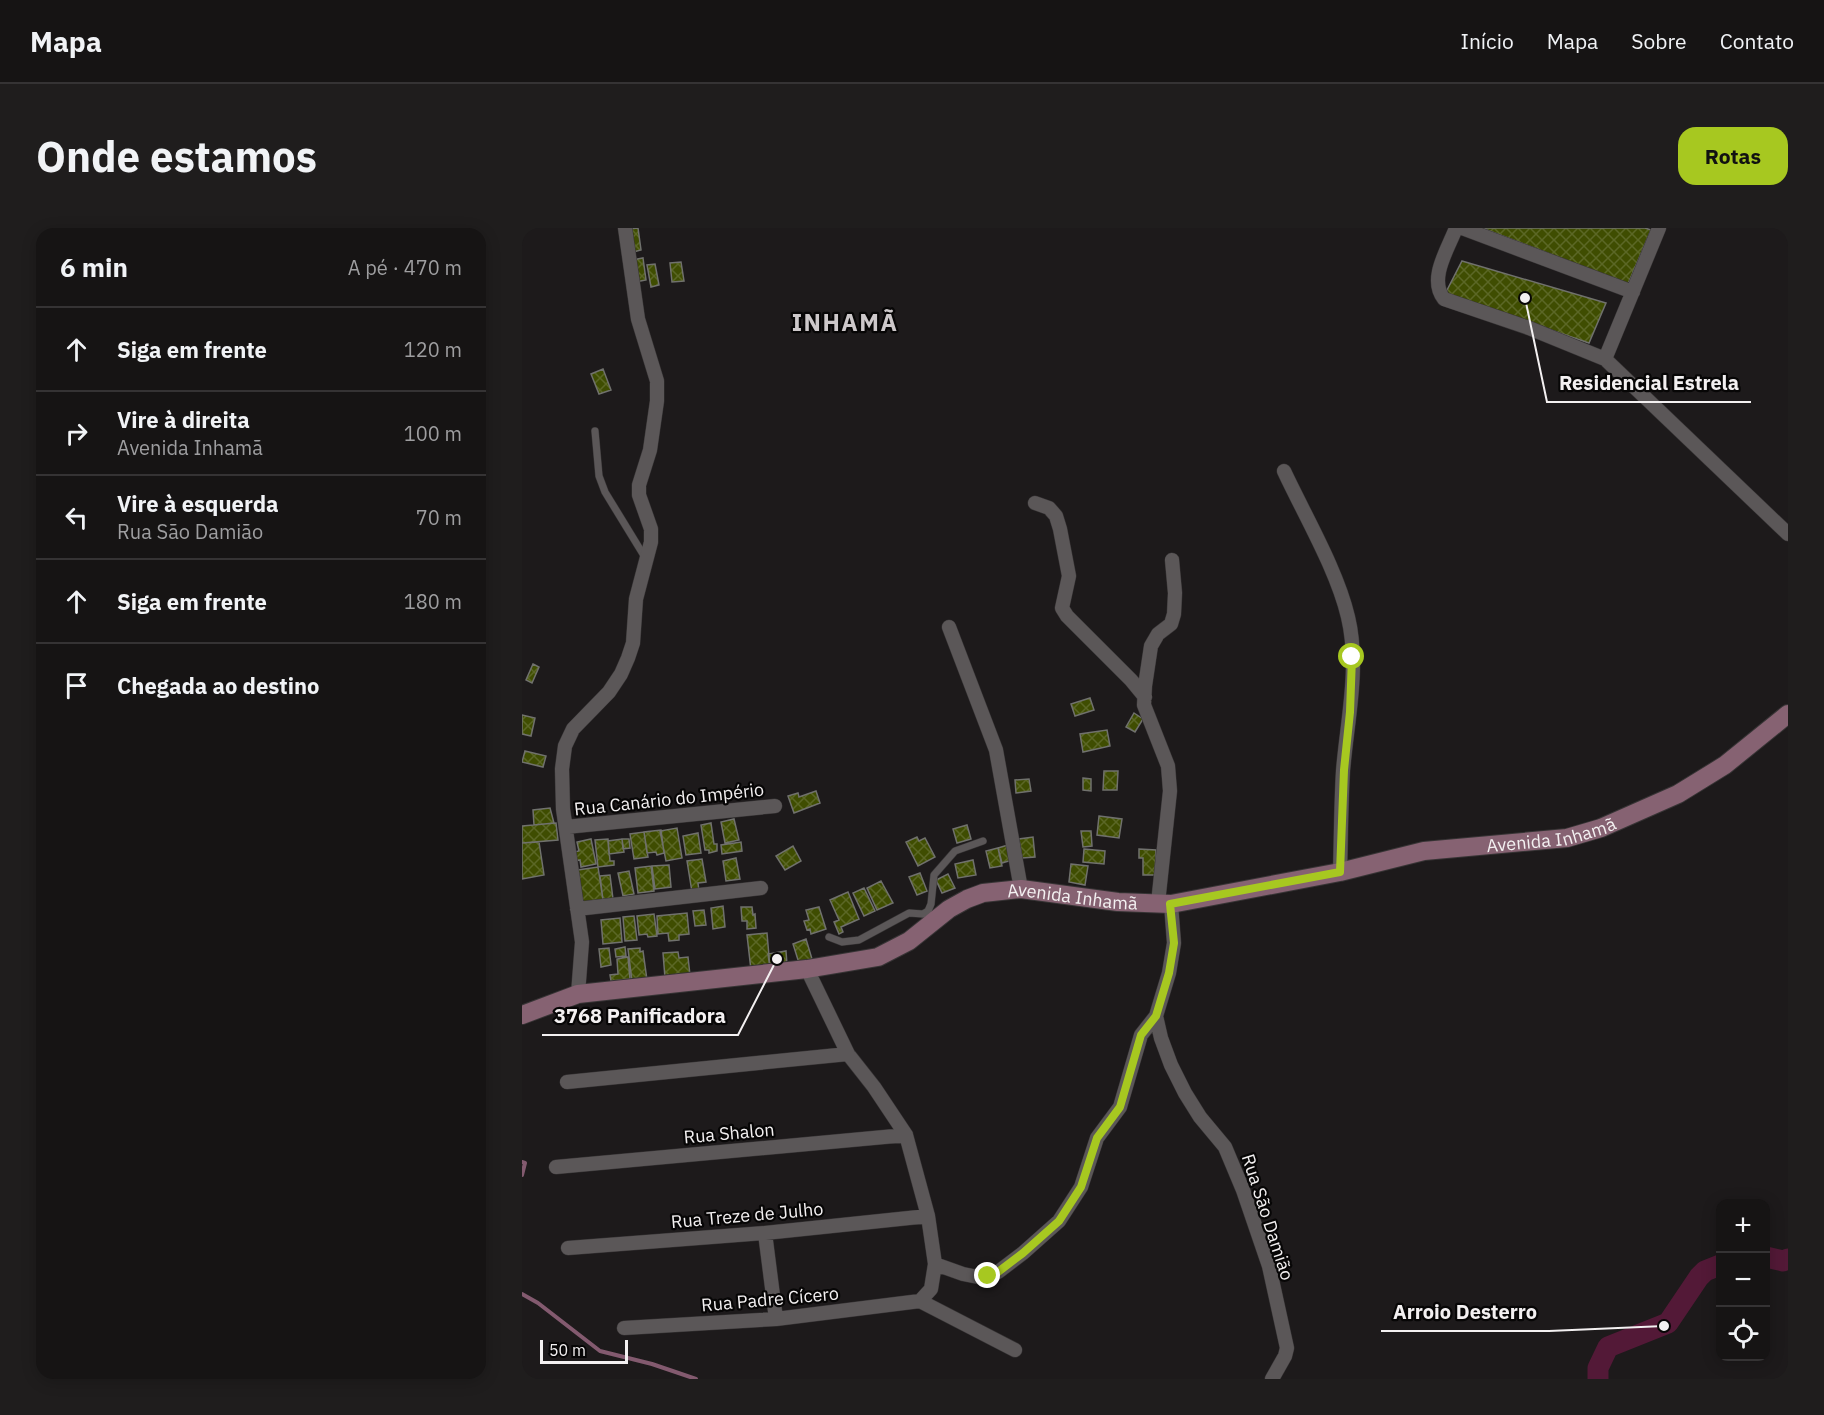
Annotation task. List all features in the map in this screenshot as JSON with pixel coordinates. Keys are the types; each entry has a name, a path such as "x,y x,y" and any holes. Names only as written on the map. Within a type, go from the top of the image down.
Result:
{"street":[{"path":"578,994 582,942 566,827 562,770 565,746 573,729 609,692 628,658 633,643 636,599 651,542 651,529 639,495 639,485 650,450 657,401 657,381 638,319 625,228"},
{"path":"1456,228 1438,276 1439,292 1444,299 1529,328 1605,359 1788,534"},
{"path":"1462,228 1633,292"},
{"path":"1605,359 1659,228"},
{"path":"1284,471 1343,595 1349,620 1352,657 1340,872"},
{"path":"1035,504 1049,508 1056,516 1060,530 1069,576 1062,608 1145,697"},
{"path":"935,1264 971,1275 988,1276 998,1272 1023,1253 1059,1221 1081,1187 1097,1138 1120,1107 1141,1035 1156,1016 1169,973 1174,943 1164,903 1170,783 1168,766 1147,713 1145,697 1151,646 1158,634 1171,624 1174,614 1172,560"},
{"path":"949,627 996,750 1021,889"},
{"name":"Avenida Inhamã","path":"522,1015 578,994 807,969 846,952 878,957 909,941 926,919 983,893 1021,889 1118,902 1164,903 1340,872 1424,851 1567,838 1601,828 1678,794 1725,765 1788,714"},
{"name":"Rua Canário do Império","path":"566,827 775,806"},
{"path":"577,909 761,888"},
{"path":"807,969 848,1054 874,1087 906,1135 928,1216 935,1264 931,1289 920,1301 1015,1350"},
{"name":"Rua São Damião","path":"1156,1016 1161,1038 1178,1081 1200,1117 1225,1147 1244,1190 1269,1266 1287,1348 1272,1379"},
{"path":"567,1082 848,1054"},
{"name":"Rua Shalon","path":"556,1167 906,1135"},
{"name":"Rua Treze de Julho","path":"568,1248 765,1233 928,1216"},
{"path":"765,1233 776,1319"},
{"name":"Rua Padre Cícero","path":"624,1328 776,1319 920,1301"}],"lane":[{"path":"595,431 599,476 605,492 646,559"},
{"path":"829,937 843,942 846,952 860,940 909,914 926,919 931,904 934,875 938,869 955,851 983,842"}],"building":[{"path":"638,228 641,250 633,252 629,229"},
{"path":"1482,228 1645,228 1651,230 1628,284"},
{"path":"643,258 646,280 635,282 632,260"},
{"path":"1462,261 1606,303 1589,343 1445,294"},
{"path":"681,262 684,281 672,282 670,263"},
{"path":"655,264 659,285 651,287 647,265"},
{"path":"603,369 611,390 599,394 591,374"},
{"path":"533,664 539,667 532,683 526,680"},
{"path":"1090,698 1094,710 1075,716 1071,704"},
{"path":"1134,713 1143,719 1135,732 1126,727"},
{"path":"522,715 535,718 531,736 522,734"},
{"path":"1107,730 1110,746 1083,752 1080,734"},
{"path":"525,751 546,756 543,767 522,762"},
{"path":"1104,771 1118,771 1117,790 1103,790"},
{"path":"1083,778 1091,779 1091,791 1083,790"},
{"path":"1029,779 1031,791 1016,793 1015,780"},
{"path":"816,791 820,803 794,813 788,796 798,793 799,797"},
{"path":"550,808 554,823 534,825 533,810"},
{"path":"1099,816 1122,819 1119,838 1097,835"},
{"path":"734,819 739,840 725,843 721,822"},
{"path":"556,823 558,840 522,843 522,826"},
{"path":"711,823 717,851 709,853 709,850 705,850 701,825"},
{"path":"967,825 971,839 957,843 953,829"},
{"path":"677,828 682,858 666,861 660,831"},
{"path":"661,830 664,853 657,855 656,852 647,853 644,832"},
{"path":"1081,831 1091,831 1092,846 1083,847"},
{"path":"644,832 648,857 634,859 630,834"},
{"path":"698,833 701,853 686,855 683,836"},
{"path":"917,837 919,841 925,838 935,857 918,866 906,842"},
{"path":"1033,837 1035,857 1022,858 1019,839"},
{"path":"591,839 596,864 581,867 580,860 575,861 574,852 579,851 577,842"},
{"path":"608,839 610,861 614,861 614,865 598,867 595,840"},
{"path":"622,839 624,852 609,854 608,841"},
{"path":"622,839 629,839 630,848 623,849"},
{"path":"539,842 544,875 522,879 522,843"},
{"path":"741,842 742,851 722,854 721,845"},
{"path":"1008,845 1012,860 1002,863 998,848"},
{"path":"793,846 801,861 785,870 776,856"},
{"path":"998,848 1002,866 990,868 986,851"},
{"path":"1084,849 1105,851 1104,864 1083,862"},
{"path":"1139,849 1156,850 1155,875 1143,875 1143,858 1139,858"},
{"path":"736,858 740,879 726,881 723,861"},
{"path":"702,859 706,882 698,883 699,891 692,892 687,861"},
{"path":"973,860 976,875 958,878 955,864"},
{"path":"1071,864 1088,866 1085,885 1069,882"},
{"path":"669,865 671,887 655,889 652,866"},
{"path":"651,866 654,891 638,893 635,868"},
{"path":"598,867 603,900 582,903 578,870"},
{"path":"629,871 634,894 623,896 618,873"},
{"path":"920,873 927,891 917,895 909,877"},
{"path":"948,874 955,888 942,893 936,880"},
{"path":"610,875 613,899 603,900 600,876"},
{"path":"881,881 893,903 877,910 867,888"},
{"path":"864,888 875,911 864,916 853,893"},
{"path":"848,892 859,919 841,927 843,932 839,934 834,922 839,920 830,900"},
{"path":"723,906 725,927 713,929 711,908"},
{"path":"741,907 752,907 756,928 747,929 747,921 742,921"},
{"path":"819,907 826,929 811,934 804,921 809,920 806,910"},
{"path":"704,910 706,925 695,926 693,911"},
{"path":"687,913 689,934 679,935 679,940 669,941 668,933 658,934 657,916"},
{"path":"654,914 657,936 639,935 637,916"},
{"path":"634,916 637,940 625,941 623,917"},
{"path":"620,918 622,942 603,944 601,920"},
{"path":"767,933 770,968 751,970 747,935"},
{"path":"806,939 812,959 799,963 793,944"},
{"path":"625,947 626,956 616,957 615,949"},
{"path":"609,948 611,965 601,967 599,949"},
{"path":"640,948 640,952 643,951 647,980 632,981 628,949"},
{"path":"786,951 787,965 770,968 768,954"},
{"path":"678,952 679,958 688,957 690,975 665,978 663,953"},
{"path":"628,957 630,979 611,981 610,975 618,974 617,959"}],"waterway":[{"path":"522,1162 525,1163 522,1175"},
{"path":"1770,1258 1783,1261 1788,1259"},
{"path":"1598,1379 1598,1368 1608,1347 1668,1323 1699,1277 1705,1271 1716,1267"},
{"path":"522,1294 538,1303 600,1351 652,1364 696,1379"}],"place":[{"name":"Residencial Estrela","path":"1525,298"},
{"name":"3768 Panificadora","path":"777,959"},
{"name":"Arroio Desterro","path":"1664,1326"}],"district":[{"name":"INHAMÃ","path":"845,322"}],"route":[{"path":"988,1276 998,1272 1023,1253 1059,1221 1081,1187 1091,1150 1104,1128 1115,1116 1124,1097 1141,1035 1156,1016 1163,999 1174,943 1170,904 1340,872 1352,657"}]}
